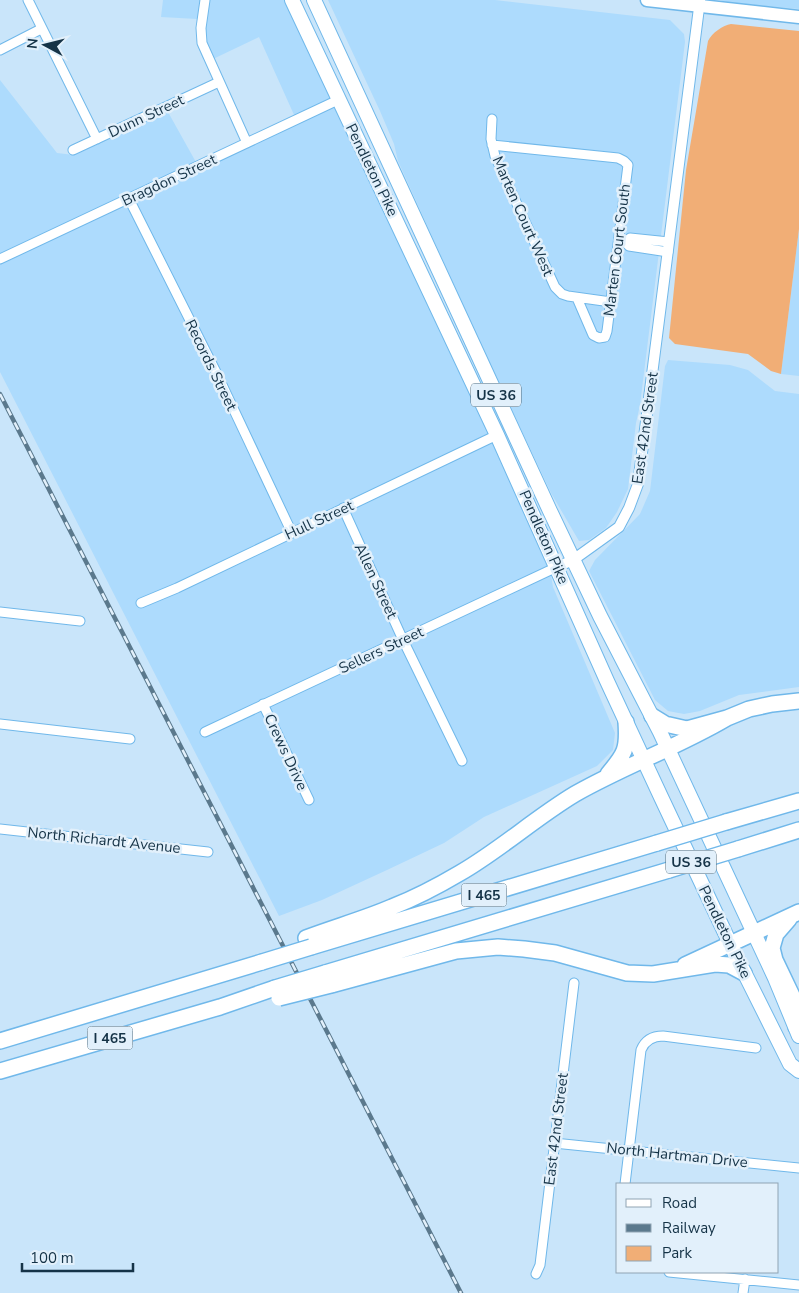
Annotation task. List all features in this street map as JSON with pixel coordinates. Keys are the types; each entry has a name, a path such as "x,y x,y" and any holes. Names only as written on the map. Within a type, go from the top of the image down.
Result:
{"highway":[{"path":"652,716 668,725 687,728 727,718 760,706 799,701"},
{"path":"309,942 392,908 437,886 487,856 560,803 605,778 668,749 727,718"},
{"path":"605,778 622,757 627,746 626,722"},
{"name":"I 465","path":"0,1041 152,994 309,942 657,844 799,801"},
{"name":"I 465","path":"0,1071 220,1006 328,979 799,830"},
{"path":"674,970 798,912"},
{"path":"797,1032 796,1004 775,960 772,945 781,927 798,912"},
{"path":"328,979 456,951 482,948 540,951 627,973 653,974 715,964 729,965 744,973"}],"main road":[{"name":"Pendleton Pike","path":"292,0 498,436 626,722 744,973 790,1064 799,1071"},
{"path":"646,0 700,3 799,17"},
{"name":"Pendleton Pike","path":"317,2 573,560 668,749 775,978 797,1032"}],"street":[{"path":"28,0 97,138"},
{"path":"205,0 202,40 247,143"},
{"name":"East 42nd Street","path":"556,567 573,560 619,527 630,508 638,484 700,3"},
{"path":"0,50 41,29"},
{"name":"Dunn Street","path":"73,150 220,82"},
{"name":"Bragdon Street","path":"0,259 338,100"},
{"name":"Marten Court West","path":"492,119 492,145 498,164 556,287 563,294 577,298 611,302"},
{"name":"Marten Court South","path":"492,145 618,158 624,161 628,167 622,242 605,337 597,338 593,335 577,298"},
{"name":"Records Street","path":"129,198 216,372 292,533"},
{"path":"622,242 629,246 668,247"},
{"name":"Hull Street","path":"141,603 177,588 498,436"},
{"name":"Allen Street","path":"343,508 403,640 462,762"},
{"name":"Sellers Street","path":"204,732 556,567"},
{"path":"0,612 80,621"},
{"name":"Crews Drive","path":"264,704 309,800"},
{"path":"0,724 130,739"},
{"name":"North Richardt Avenue","path":"0,829 208,852"},
{"name":"East 42nd Street","path":"536,1274 540,1265 574,983"},
{"path":"625,1183 641,1050 648,1040 663,1036 756,1048"},
{"name":"North Hartman Drive","path":"554,1143 799,1168"},
{"path":"680,1273 799,1284"},
{"path":"743,1293 745,1279"}],"shaded area":[{"path":"163,0 287,0 491,435 549,565 553,587 615,733 613,750 597,766 484,817 444,843 387,870 322,900 279,916 0,372 0,80 57,153 74,155 168,112 197,164 295,117 259,37 213,59 203,59 197,44 197,19 161,17"},
{"path":"328,0 495,0 670,20 684,34 685,42 628,489 617,512 606,528 589,540 579,541 551,493 475,332 398,161 394,144 380,111"},
{"path":"720,0 799,0 799,9 726,2"},
{"path":"799,229 799,376 781,374"},
{"path":"668,360 730,365 748,370 775,391 799,394 799,687 739,695 700,711 684,714 668,711 655,700 589,571 595,560 640,514 650,491 665,366"}],"green space":[{"path":"731,24 799,31 799,229 781,374 771,371 748,354 675,344 669,338 686,170 708,41 718,30"}],"railway":[{"path":"0,394 461,1293"}]}
